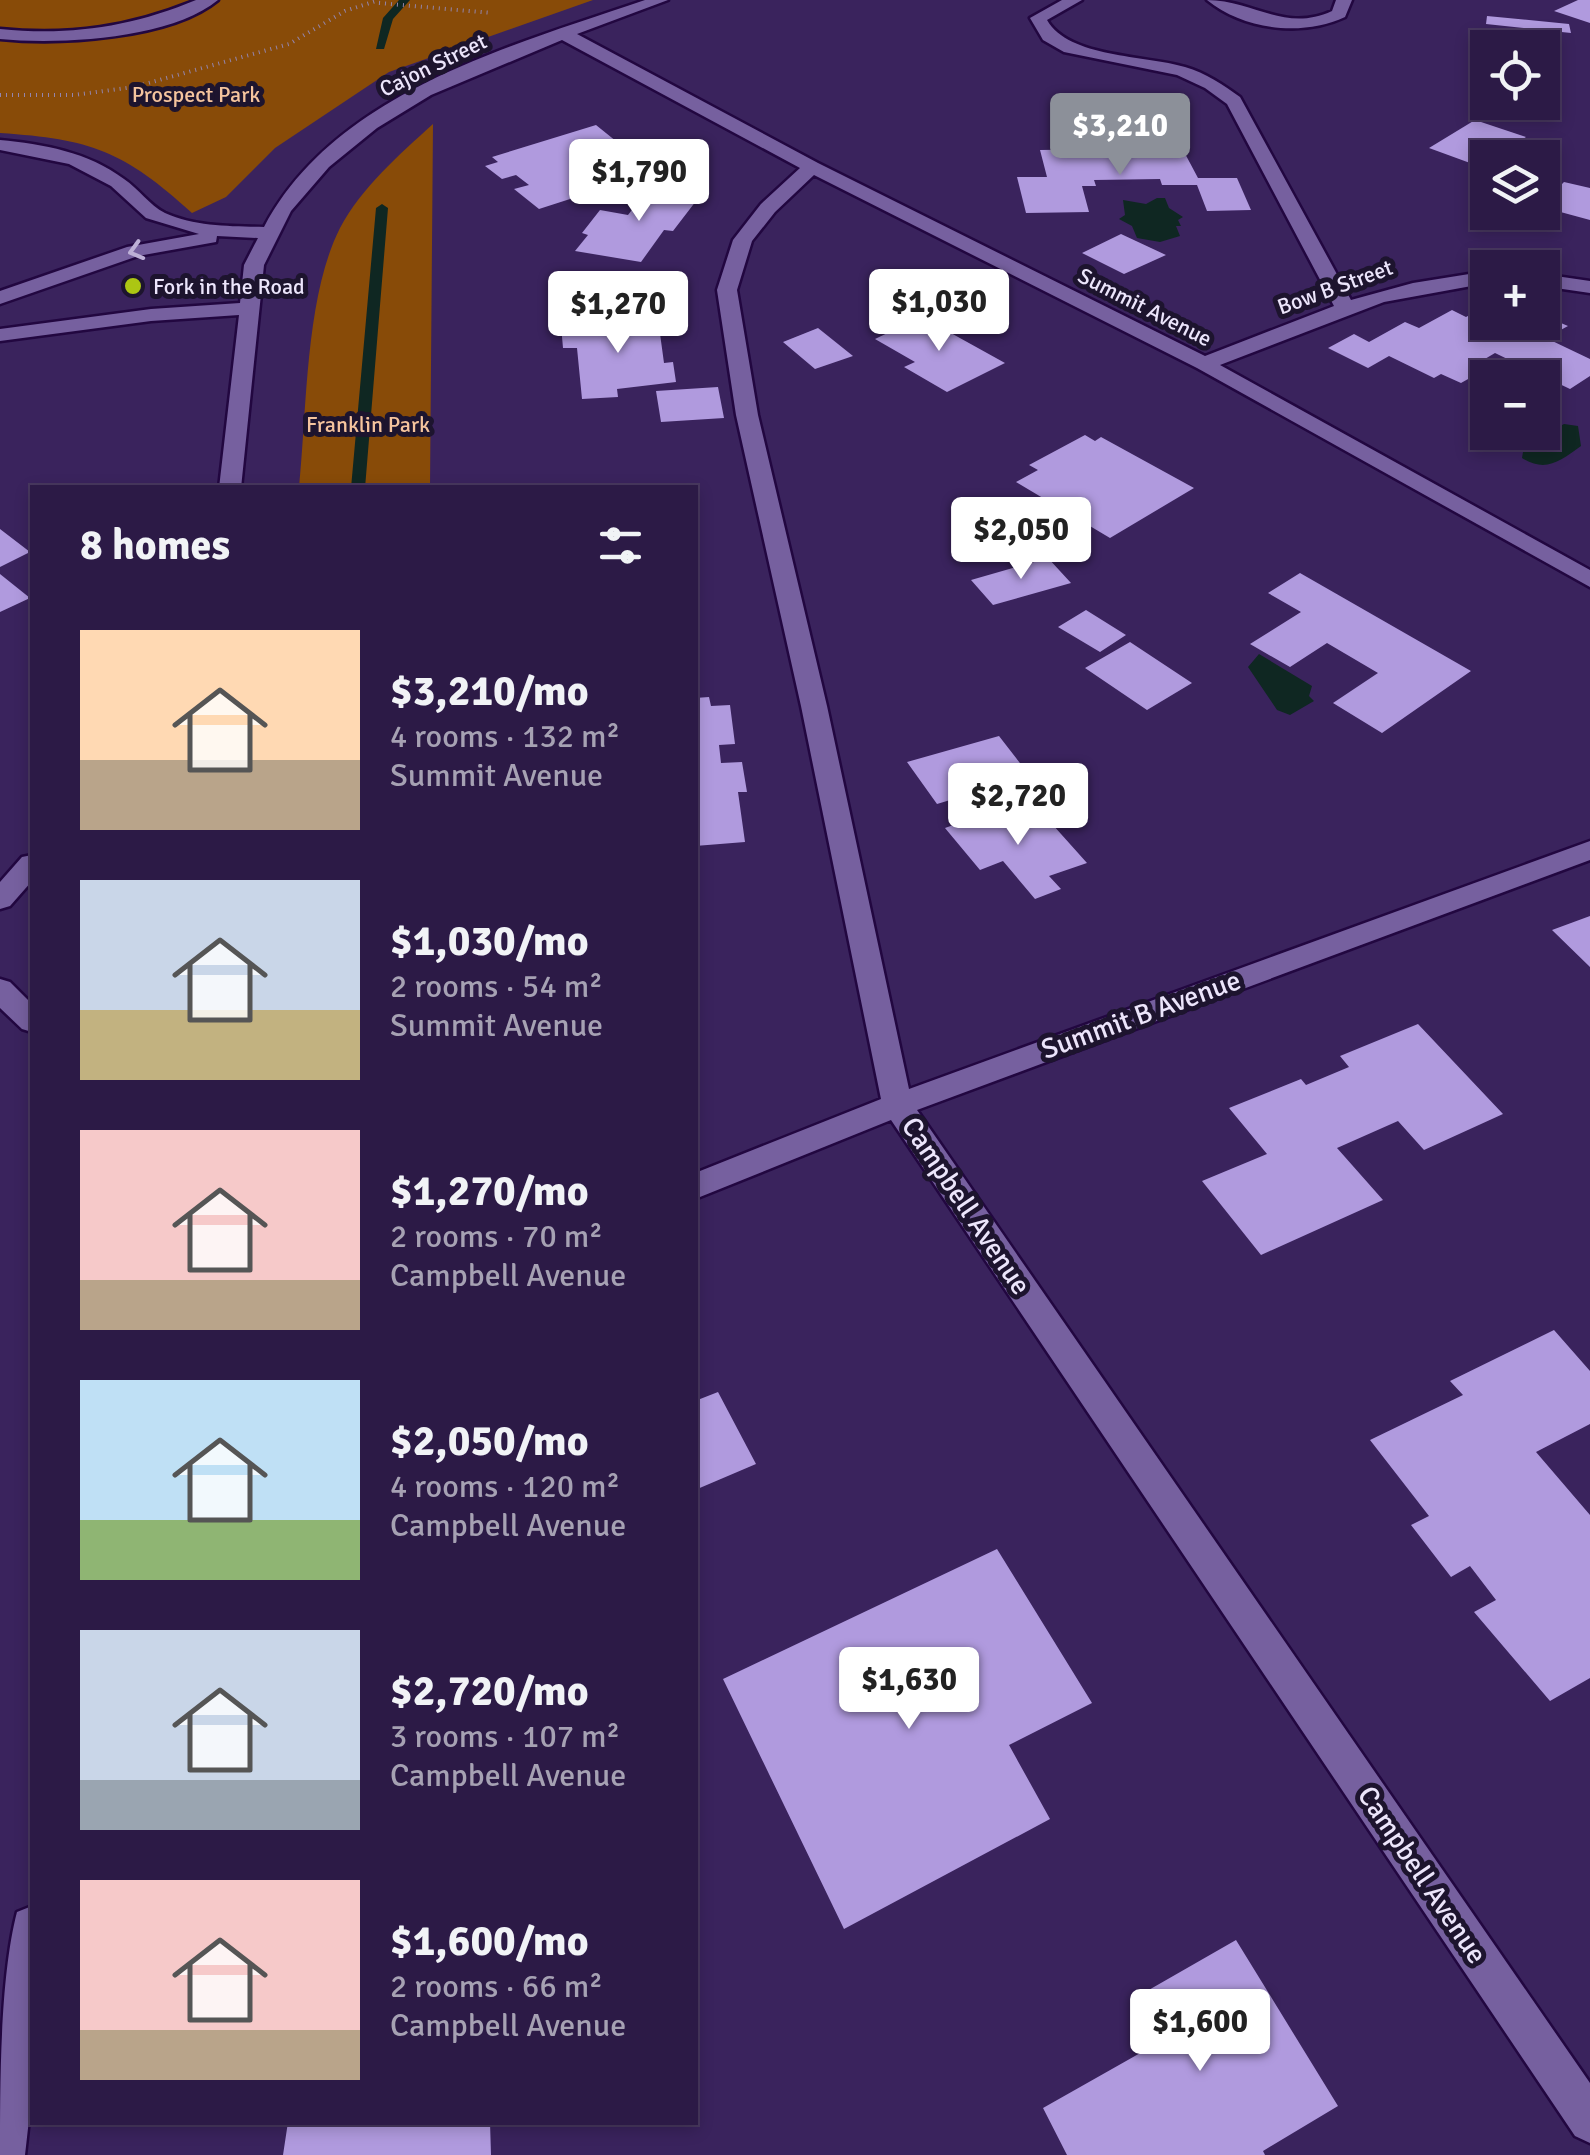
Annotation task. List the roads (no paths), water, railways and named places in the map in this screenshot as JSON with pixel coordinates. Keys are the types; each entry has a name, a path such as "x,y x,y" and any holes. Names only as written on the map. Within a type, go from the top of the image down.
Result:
{"street":[{"path":"0,34 72,39 112,35 165,20 210,0"},
{"name":"Cajon Street","path":"230,485 254,265 266,233 331,152 412,98 564,34 660,0"},
{"path":"1074,0 1038,18 1040,28 1049,38 1083,52 1133,59 1196,76 1234,101 1346,307"},
{"path":"1215,0 1264,22 1297,26 1329,20 1339,14 1344,0"},
{"name":"Summit Avenue","path":"564,34 812,167 1204,364 1590,580"},
{"path":"0,146 30,147 83,161 119,184 153,215 177,224 266,233"},
{"name":"Campbell Avenue","path":"812,167 768,208 743,240 727,290 748,415 814,706 897,1105 1590,2121"},
{"path":"0,298 134,251 181,240 266,233"},
{"name":"Bow B Street","path":"1204,364 1346,307 1408,287 1470,279"},
{"path":"1560,283 1590,287"},
{"path":"0,335 151,315 247,308"},
{"name":"Summit B Avenue","path":"698,1185 897,1105 1590,850"},
{"path":"0,899 30,866"},
{"path":"0,990 30,1019"},
{"path":"2,2155 30,1942"}],"waterway":[{"path":"380,47 388,18 405,0"},
{"path":"358,485 382,208"}],"place":[{"name":"Fork in the Road","path":"133,286"}],"park label":[{"name":"Prospect Park","path":"196,94"},
{"name":"Franklin Park","path":"368,424"}]}
